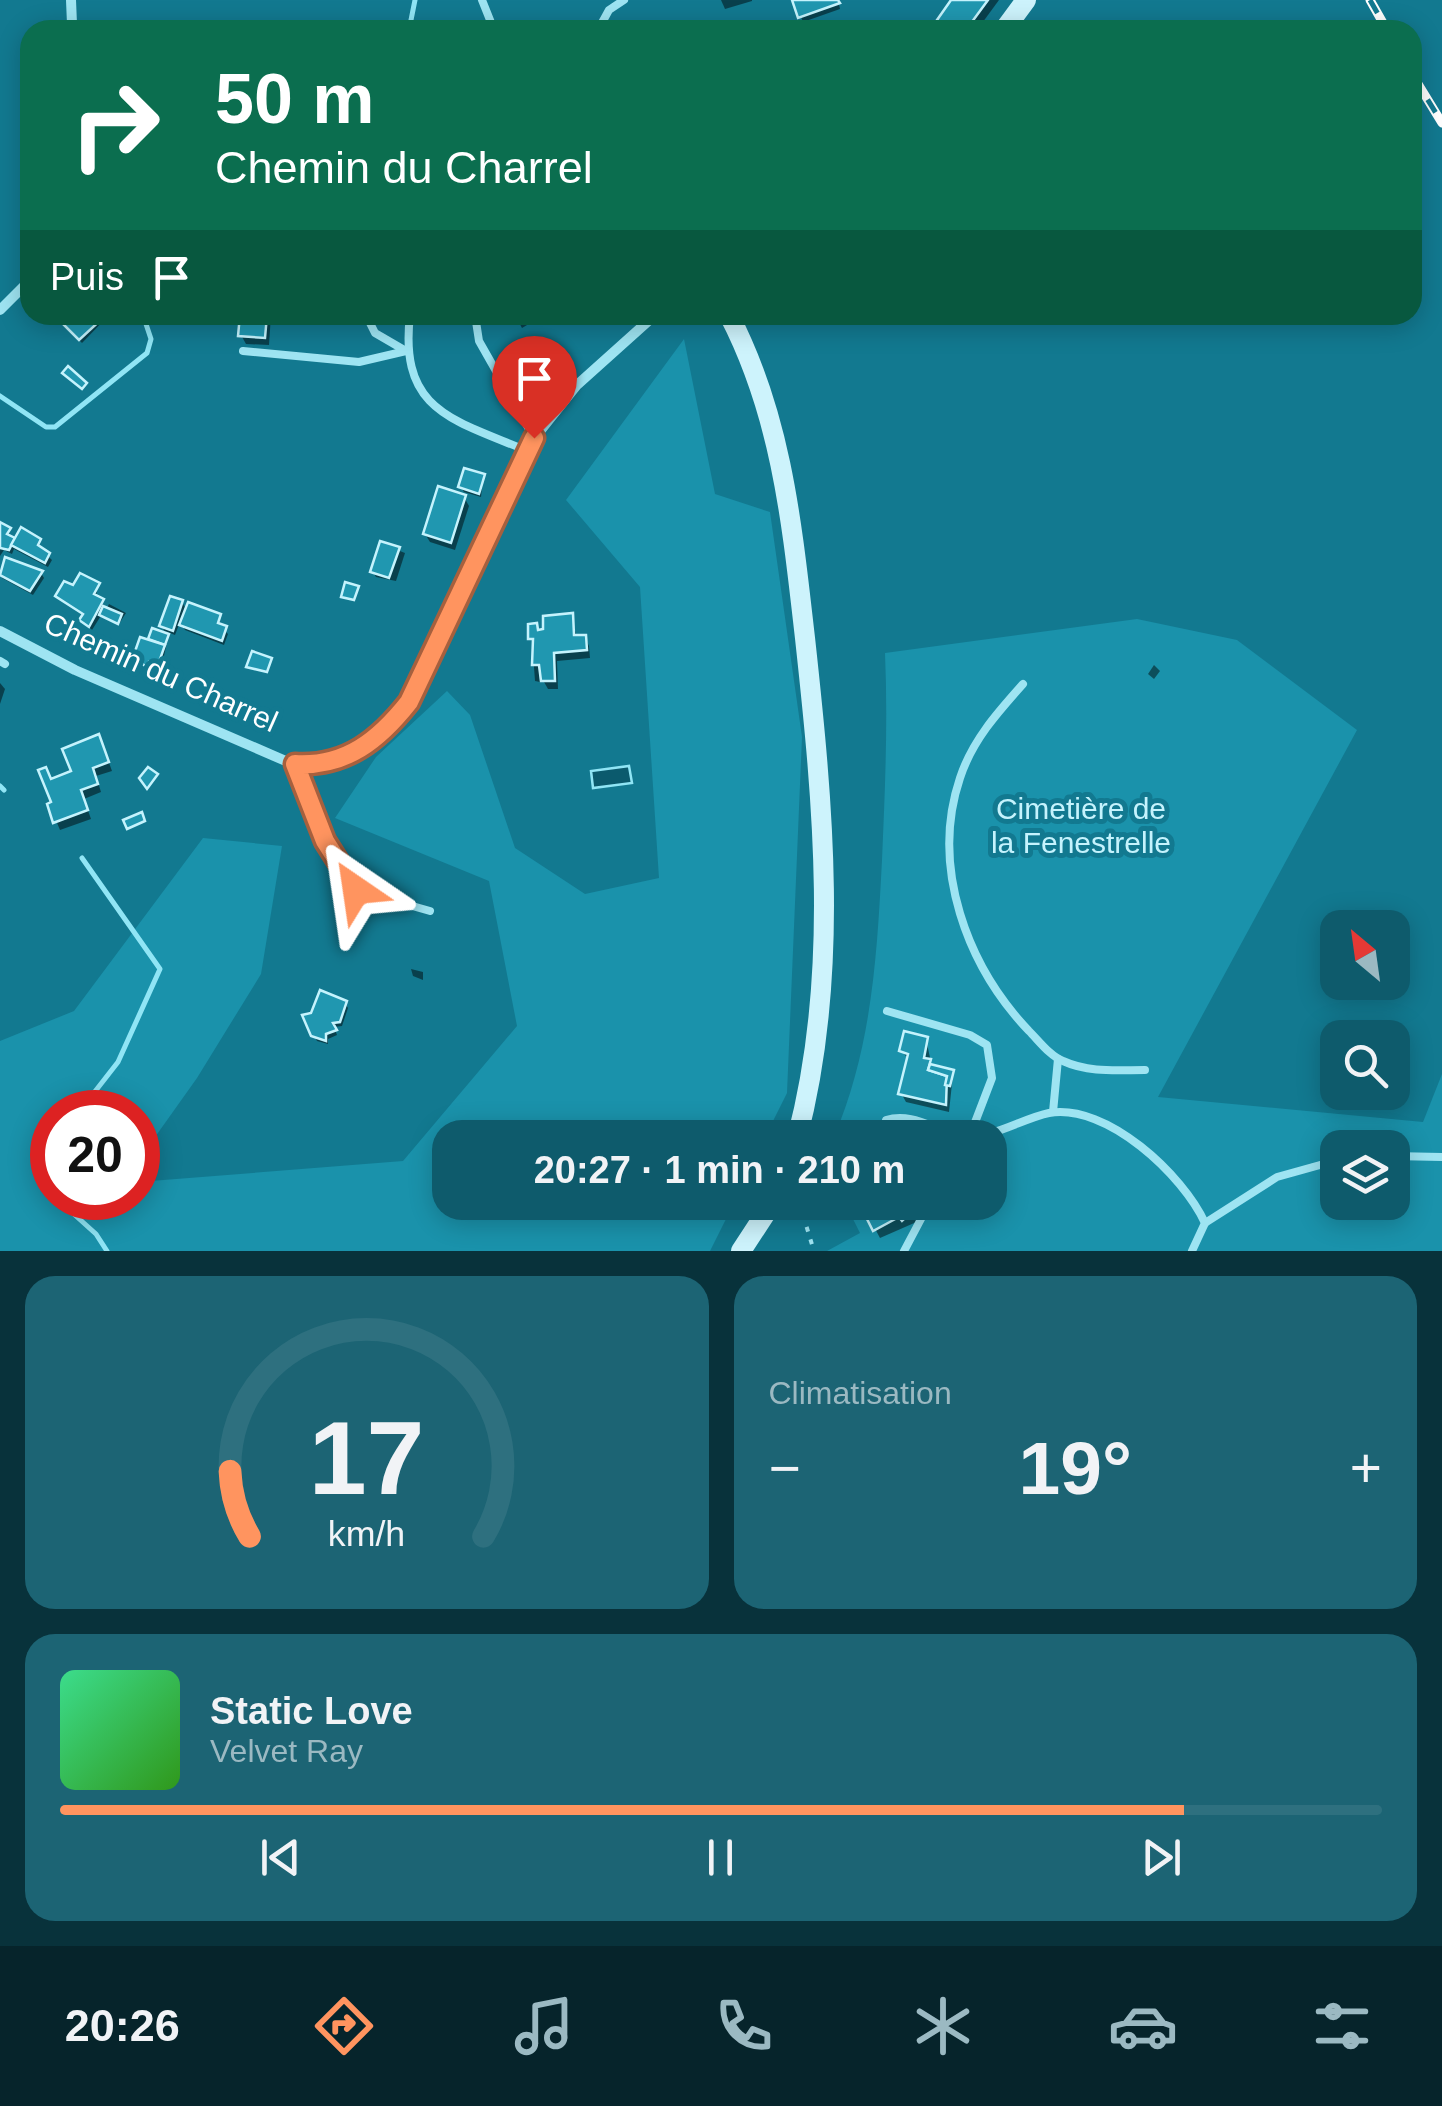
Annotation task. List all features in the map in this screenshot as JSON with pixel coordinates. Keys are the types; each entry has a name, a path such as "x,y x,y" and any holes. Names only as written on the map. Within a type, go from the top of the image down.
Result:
{"street":[{"path":"0,310 20,290"},
{"name":"Chemin du Charrel","path":"0,631 76,670 295,764 317,766 363,749 388,728 409,702 525,450 576,385 645,325"},
{"path":"733,325 769,406 788,492 820,775 822,977 811,1085 802,1120"},
{"path":"742,1251 762,1220"}],"lane":[{"path":"604,20 609,10 624,0"},
{"path":"371,325 375,333 406,351"},
{"path":"409,325 406,351 429,404 443,416 525,450"},
{"path":"478,325 480,341 534,438"},
{"path":"243,351 359,362 406,351"},
{"path":"1023,684 979,737 960,778 952,820 952,888 981,967 1008,1008 1058,1060 1082,1068 1146,1070"},
{"path":"295,764 325,841 356,890 430,911"},
{"path":"888,1011 970,1036 986,1045 992,1078 976,1120"},
{"path":"1053,1112 1058,1060"},
{"path":"1007,1126 1053,1112 1088,1118 1138,1142 1196,1203 1205,1223"},
{"path":"886,1120 900,1116 913,1120"},
{"path":"1410,1156 1442,1157"},
{"path":"1192,1251 1205,1223 1277,1177 1320,1165"},
{"path":"904,1251 920,1220"}],"path":[{"path":"805,1220 814,1251"}],"green space":[{"path":"684,339 715,494 770,512 802,737 787,1093 774,1120 438,1120 517,1026 489,881 335,818 376,757 447,691 470,715 515,848 585,894 659,878 640,587 566,500"},
{"name":"Cimetière de la Fenestrelle","path":"1137,619 1237,640 1357,730 1158,1097 1423,1122 1442,1074 1442,1251 827,1251 860,1233 854,1220 1007,1220 1007,1120 840,1120 865,1035 875,966 885,653"},
{"path":"203,838 282,846 261,974 160,1130 160,1090 30,1090 30,1220 160,1220 160,1180 403,1161 432,1127 432,1220 726,1220 710,1251 0,1251 0,1041 74,1011"}],"shaded area":[{"path":"629,766 632,783 593,788 591,771"}],"building":[{"path":"792,0 838,0 840,3 798,18"},
{"path":"951,0 988,0 973,20 937,20"},
{"path":"64,325 95,325 79,340"},
{"path":"239,325 266,325 265,338 238,336"},
{"path":"68,366 87,383 82,389 62,373"},
{"path":"464,468 485,474 479,494 458,487"},
{"path":"438,486 466,495 451,543 423,534"},
{"path":"0,522 11,528 7,534 15,538 9,550 0,548"},
{"path":"21,527 41,539 38,545 50,553 45,563 11,545"},
{"path":"380,541 400,547 389,578 370,572"},
{"path":"5,557 43,571 30,591 0,575"},
{"path":"80,573 100,583 94,594 104,599 89,627 79,620 83,614 55,596 64,581 73,585"},
{"path":"345,582 359,586 354,600 341,597"},
{"path":"170,596 183,600 173,631 159,626"},
{"path":"188,602 221,614 218,623 227,626 222,641 179,625"},
{"path":"103,606 122,614 118,624 99,615"},
{"path":"573,613 574,635 586,635 587,650 554,653 555,681 541,681 539,665 532,665 533,639 528,639 528,624 537,623 538,630 543,629 543,616"},
{"path":"152,628 169,634 165,645 148,639"},
{"path":"140,637 165,645 158,665 149,662 148,668 133,657"},
{"path":"252,651 272,658 267,672 246,667"},
{"path":"99,734 109,762 93,768 98,784 81,790 88,810 53,823 47,804 51,802 38,770 46,767 51,779 71,771 62,749"},
{"path":"148,767 158,774 147,789 139,778"},
{"path":"142,812 145,821 127,829 123,820"},
{"path":"320,990 347,1001 340,1022 333,1023 337,1030 326,1034 326,1041 311,1036 302,1015 311,1013"},
{"path":"904,1031 928,1037 924,1058 931,1059 928,1070 947,1076 946,1105 898,1094 908,1054 899,1051"},
{"path":"930,1064 954,1070 950,1086 945,1085 947,1076 928,1070"},
{"path":"868,1220 893,1220 873,1231"}],"waterway":[{"path":"411,20 415,0"},
{"path":"0,396 46,427 55,427 147,353 151,339 146,325"},
{"path":"0,786 4,790"},
{"path":"82,858 160,969 118,1062 96,1090"},
{"path":"80,1220 107,1251"}],"railway":[{"path":"1370,0 1381,20"},
{"path":"1422,90 1442,123"}],"route":[{"path":"356,890 325,841 295,764 317,766 363,749 388,728 409,702 534,438"}]}
